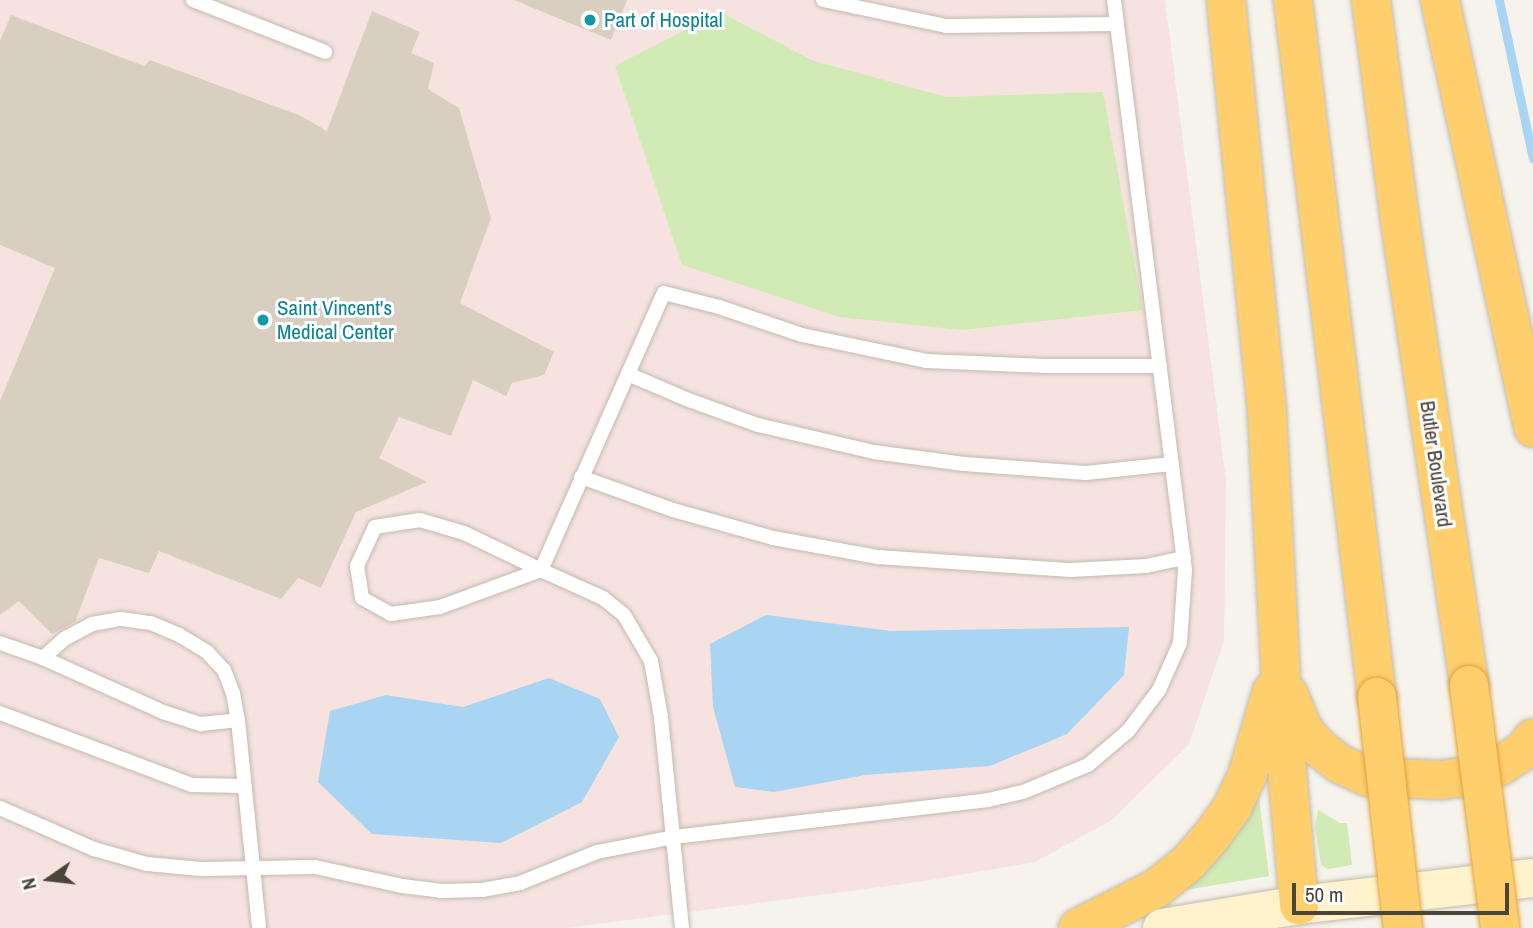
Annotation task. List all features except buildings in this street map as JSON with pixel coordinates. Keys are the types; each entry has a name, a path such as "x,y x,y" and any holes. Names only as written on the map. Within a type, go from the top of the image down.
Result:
{"highway":[{"path":"1226,0 1268,413 1279,648 1299,917"},
{"path":"1293,0 1403,928"},
{"name":"Butler Boulevard","path":"1371,0 1400,220 1469,685 1500,928"},
{"path":"1440,0 1533,428"},
{"path":"1279,648 1289,696 1302,728 1318,747 1340,764 1368,777 1441,780 1469,776 1500,766 1523,751 1533,738"},
{"path":"1077,928 1157,888 1189,862 1232,808 1248,773 1272,692 1279,648"}],"main road":[{"path":"1162,928 1299,917 1533,878"}],"lane":[{"path":"192,0 325,52"},
{"path":"823,0 946,26 1117,24"},
{"path":"0,808 94,849 147,864 201,869 315,867 414,888 440,891 482,890 520,883 597,852 674,837 988,800 1035,788 1088,765 1128,732 1144,712 1164,678 1180,643 1184,558 1114,0"},
{"path":"682,928 661,717 651,661 624,615 603,598 541,570 464,533 420,520 375,527 357,566 362,598 391,614 440,607 541,570 664,293 719,307 802,335 926,361 1045,366 1160,366"},
{"path":"628,374 758,425 874,452 964,464 1086,473 1172,464"},
{"path":"581,477 673,510 773,538 878,557 1071,570 1146,566 1184,558"},
{"path":"43,658 64,639 92,624 121,619 151,624 179,635 207,652 223,670 233,693 238,720 259,928"},
{"path":"0,643 43,658 163,712 201,724 238,720"},
{"path":"0,713 192,785 244,786"}],"shaded area":[{"path":"0,0 1165,0 1226,480 1224,641 1189,744 1112,820 1035,862 919,882 566,928 0,928"}],"green space":[{"path":"720,12 814,61 947,97 1103,92 1143,310 961,330 839,317 682,265 615,66"},
{"path":"1259,798 1269,876 1185,890 1234,836"},
{"path":"1318,810 1340,823 1347,823 1352,865 1328,869 1321,865 1315,827"}],"water":[{"path":"766,615 891,631 1129,627 1124,675 1067,734 990,766 865,775 774,792 735,787 713,707 710,644"},
{"path":"549,678 600,699 619,737 582,802 501,843 372,834 318,782 330,711 386,695 463,707"}],"waterway":[{"path":"1499,0 1533,158"}],"place":[{"name":"Part of Hospital","path":"590,20"},
{"name":"Saint Vincent's Medical Center","path":"263,320"}]}
